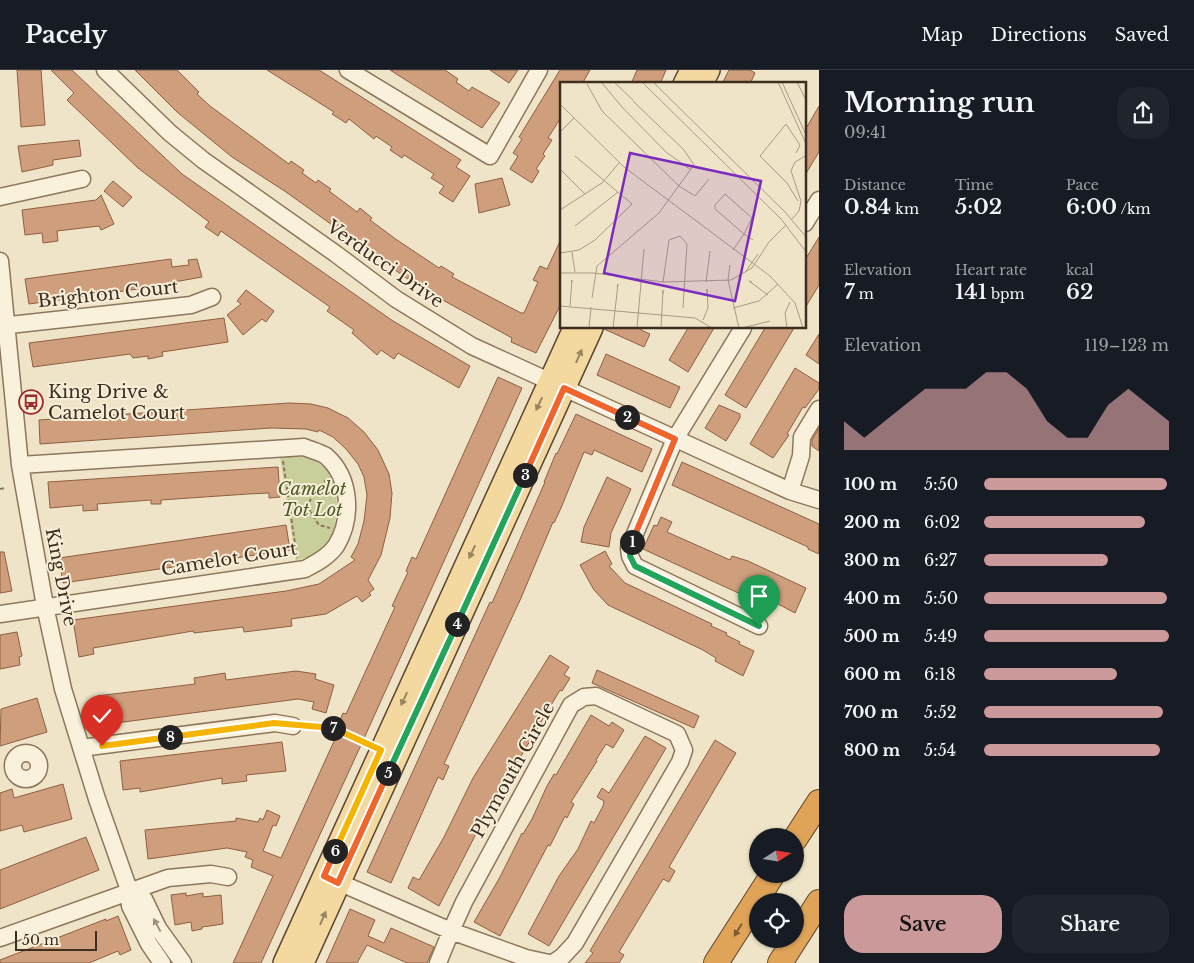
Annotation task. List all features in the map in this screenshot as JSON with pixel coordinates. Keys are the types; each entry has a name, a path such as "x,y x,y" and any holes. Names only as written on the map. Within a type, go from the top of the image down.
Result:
{"highway":[{"path":"802,828 819,802"},
{"path":"716,963 767,883"},
{"path":"780,963 819,902"}],"main road":[{"path":"685,82 691,70"},
{"path":"703,82 709,70"},
{"path":"284,963 331,879 557,385 574,329"},
{"path":"304,963 331,879 381,750 557,385 591,329"}],"street":[{"name":"Verducci Drive","path":"105,70 187,147 396,299 472,346 790,491 819,500"},
{"path":"348,70 490,156 539,70"},
{"path":"0,197 82,179"},
{"path":"806,221 819,200"},
{"name":"King Drive","path":"0,261 3,325 20,466 45,606 63,689 111,841 129,890 130,906 149,944 162,963"},
{"name":"Brighton Court","path":"3,325 191,305 212,297"},
{"path":"742,329 675,439 629,548 630,556 635,566 759,626"},
{"path":"790,491 801,456 802,437 819,409"},
{"name":"Camelot Court","path":"0,614 299,570 322,560 336,546 347,512 348,496 338,470 324,455 304,447 20,466"},
{"name":"Plymouth Circle","path":"331,879 451,931 526,958 551,963 562,957 575,943 680,762 684,750 676,734 596,696 584,697 571,705 464,902 451,931"},
{"path":"81,748 274,723 293,726"},
{"path":"0,938 129,890 168,878 211,874 228,877"},
{"name":"King Drive","path":"129,890 144,899 158,928 184,963"},
{"path":"438,963 451,931"}],"path":[{"path":"282,449 299,570"},
{"path":"291,513 307,507 315,490 338,470"},
{"path":"0,489 5,488"},
{"path":"307,507 319,525 341,532"},
{"path":"293,726 329,726 381,750"}],"green space":[{"name":"Camelot Tot Lot","path":"280,457 304,457 316,462 329,474 336,490 336,517 329,542 318,553 296,560"}],"building":[{"path":"17,70 41,70 45,125 21,127"},
{"path":"51,70 72,70 182,174 393,321 470,366 459,388 398,353 394,359 381,350 377,355 352,333 354,330 327,311 330,307 221,231 218,236 205,227 209,222 138,168 67,100 74,93"},
{"path":"135,70 177,70 210,106 289,164 291,161 304,170 302,173 316,183 318,180 331,189 329,191 357,212 360,208 372,218 370,220 397,240 439,268 441,266 454,274 452,277 521,313 524,313 538,282 533,280 540,266 547,269 560,241 560,306 536,353 511,342 512,338 419,287 286,192 232,157 177,112"},
{"path":"267,70 319,70 461,160 456,167 470,176 453,202 439,193 444,186 431,178 434,174 404,155 402,158 390,150 392,147 376,136 374,139 349,119 346,123 332,114 334,112"},
{"path":"390,70 445,70 458,79 456,82 469,91 472,87 500,103 482,128"},
{"path":"490,70 518,70 509,83"},
{"path":"560,70 590,70 583,82 560,82 560,119 548,138 552,140 543,154 545,156 536,169 539,171 532,183 510,169 518,156 513,153 522,139 519,137"},
{"path":"637,70 666,70 661,82 632,82"},
{"path":"729,70 750,70 755,73 751,82 723,82"},
{"path":"819,106 819,152 806,173 806,128"},
{"path":"79,140 81,156 53,160 53,165 22,172 18,146"},
{"path":"502,178 510,205 479,213 475,184"},
{"path":"113,181 132,197 123,207 104,191"},
{"path":"101,195 114,224 101,230 99,226 57,231 58,241 43,243 42,233 25,235 22,210 96,200"},
{"path":"819,237 819,285 806,306 806,258"},
{"path":"171,259 172,267 189,265 188,260 197,259 202,277 174,282 174,284 29,304 25,279"},
{"path":"246,290 274,311 266,322 262,319 243,335 227,315 241,304 237,301"},
{"path":"224,318 228,342 162,352 163,356 148,359 148,356 133,358 130,354 33,367 29,343"},
{"path":"604,329 642,329 650,334 644,347"},
{"path":"687,329 713,329 688,372 669,360"},
{"path":"764,329 793,329 746,408 725,395"},
{"path":"819,334 819,364 806,355"},
{"path":"606,354 680,387 670,408 597,375"},
{"path":"795,368 819,383 819,389 805,408 803,407 787,434 789,435 773,458 750,444"},
{"path":"498,377 522,388 361,745 261,963 233,963 273,876 251,867 253,860 245,857 247,852 227,848 148,859 145,830 236,821 236,818 258,822 260,818 263,820 267,810 280,816 276,826 273,825 263,851 281,858 340,728 337,727 343,713 346,714 395,607 392,606 408,572 406,571 412,557 416,559"},
{"path":"289,403 311,404 328,408 348,418 364,432 378,450 389,474 392,493 390,518 381,555 368,580 374,589 369,593 371,595 362,602 357,596 326,614 291,619 292,626 244,632 243,627 194,633 193,631 93,648 94,654 79,657 73,620 286,591 319,584 355,560 351,557 358,544 364,521 367,495 364,477 358,464 346,449 333,437 319,430 318,432 306,429 271,428 40,444 39,420"},
{"path":"719,405 740,414 740,418 726,441 705,428"},
{"path":"576,414 652,449 642,472 594,450 592,455 584,452 521,598 444,764 449,766 443,780 438,777 391,883 367,872 490,602 492,603 556,453"},
{"path":"819,428 819,451 812,446 812,440"},
{"path":"682,462 819,524 819,554 808,549 808,547 672,485"},
{"path":"278,467 280,497 269,498 269,493 161,500 161,504 151,504 151,500 97,504 98,510 83,511 83,505 50,508 48,482"},
{"path":"607,477 631,489 611,533 609,547 581,542 584,527"},
{"path":"661,517 672,522 667,532 730,560 732,556 748,561 806,588 795,613 765,597 764,599 749,593 747,597 643,549 654,525 657,526"},
{"path":"286,525 290,550 63,583 59,558"},
{"path":"605,551 612,564 609,566 625,583 712,624 711,626 727,633 726,635 740,642 739,644 754,651 743,676 715,661 716,658 703,650 608,605 594,590 580,565"},
{"path":"0,552 4,552 12,591 0,593"},
{"path":"17,632 22,656 19,657 20,665 0,669 0,635"},
{"path":"550,655 569,667 564,675 570,678 562,691 560,690 501,790 499,789 439,906 408,888 413,877 419,880 444,837 473,778"},
{"path":"597,670 699,716 694,728 592,683"},
{"path":"296,671 316,674 315,679 334,685 326,713 312,709 314,702 298,699 101,725 97,696 195,684 194,678 225,673 226,680"},
{"path":"37,698 47,732 0,746 1,709"},
{"path":"591,715 609,726 612,722 624,730 613,748 606,744 596,760 571,802 574,804 567,818 565,816 550,846 548,845 500,936 474,922 500,877 522,833 532,819 547,786 554,774 556,775"},
{"path":"645,736 666,748 549,946 528,934 559,876 578,849 591,821 594,823 603,806 604,801 597,797 602,788 609,793"},
{"path":"715,740 736,753 669,867 675,871 669,882 663,879 619,952 624,955 619,963 585,963 593,953 590,951"},
{"path":"282,742 286,771 246,775 247,781 222,784 222,778 140,792 140,788 123,790 120,761"},
{"path":"63,784 72,819 24,832 22,825 0,831 0,793 12,789 14,798"},
{"path":"86,837 99,870 0,909 0,870"},
{"path":"186,893 186,896 203,893 203,897 221,895 223,924 202,927 202,929 192,931 191,922 175,925 171,895"},
{"path":"350,909 375,920 368,936 384,943 391,928 434,947 427,963 407,963 367,945 357,963 326,963"},
{"path":"118,916 131,950 120,955 118,951 89,963 0,963 0,960"}],"place":[{"name":"King Drive & Camelot Court","path":"31,402"}],"route":[{"path":"102,746 274,723 293,726 329,726 381,750 324,876 338,883 564,388 675,439 629,548 630,556 635,566 759,626"}]}
